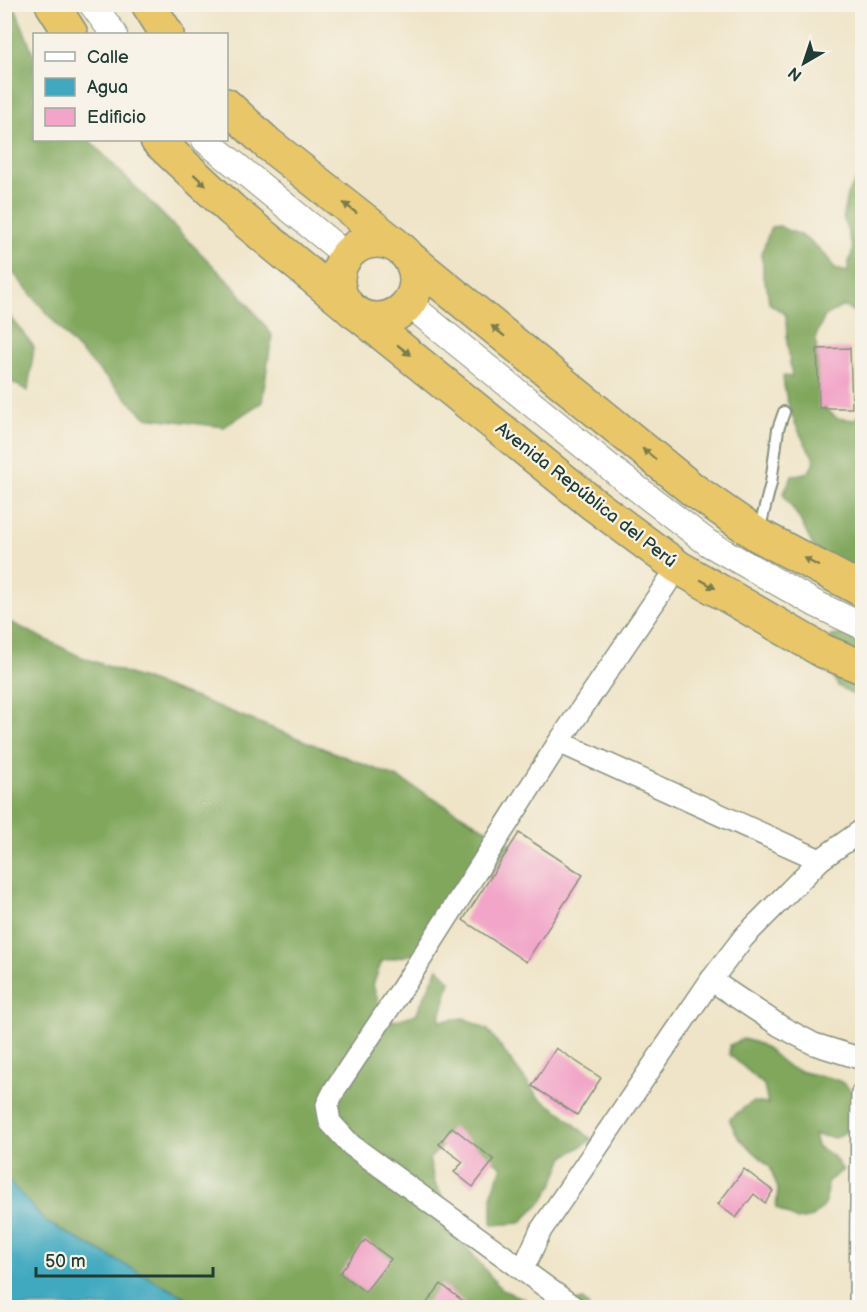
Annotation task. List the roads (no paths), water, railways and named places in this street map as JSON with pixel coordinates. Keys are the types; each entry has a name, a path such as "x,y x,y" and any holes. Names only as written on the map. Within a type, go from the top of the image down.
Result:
{"highway":[{"path":"52,4 69,33"},
{"path":"148,4 166,33"},
{"path":"228,107 267,143 692,489 758,535 862,590"},
{"name":"Avenida República del Perú","path":"158,141 232,210 592,503 678,567 823,651 862,667"},
{"path":"375,240 404,253 416,271 417,283 409,304 391,317 380,319 353,310 342,297 338,286 340,264 346,255 354,248 375,240"}],"street":[{"path":"92,4 113,33"},
{"path":"206,141 346,255"},
{"path":"409,304 617,473 708,543 816,604 862,626"},
{"path":"575,1308 351,1145 330,1122 327,1106 335,1089 403,987 559,742 678,567"},
{"path":"559,742 820,860"},
{"path":"522,1269 541,1230 711,980 744,937 820,860 862,830"},
{"path":"711,980 780,1026 814,1044 862,1059"},
{"path":"860,1308 862,1093"}],"lane":[{"path":"758,535 771,483 778,429 784,412"}],"water":[{"path":"5,1177 46,1222 203,1307 5,1307"}]}
